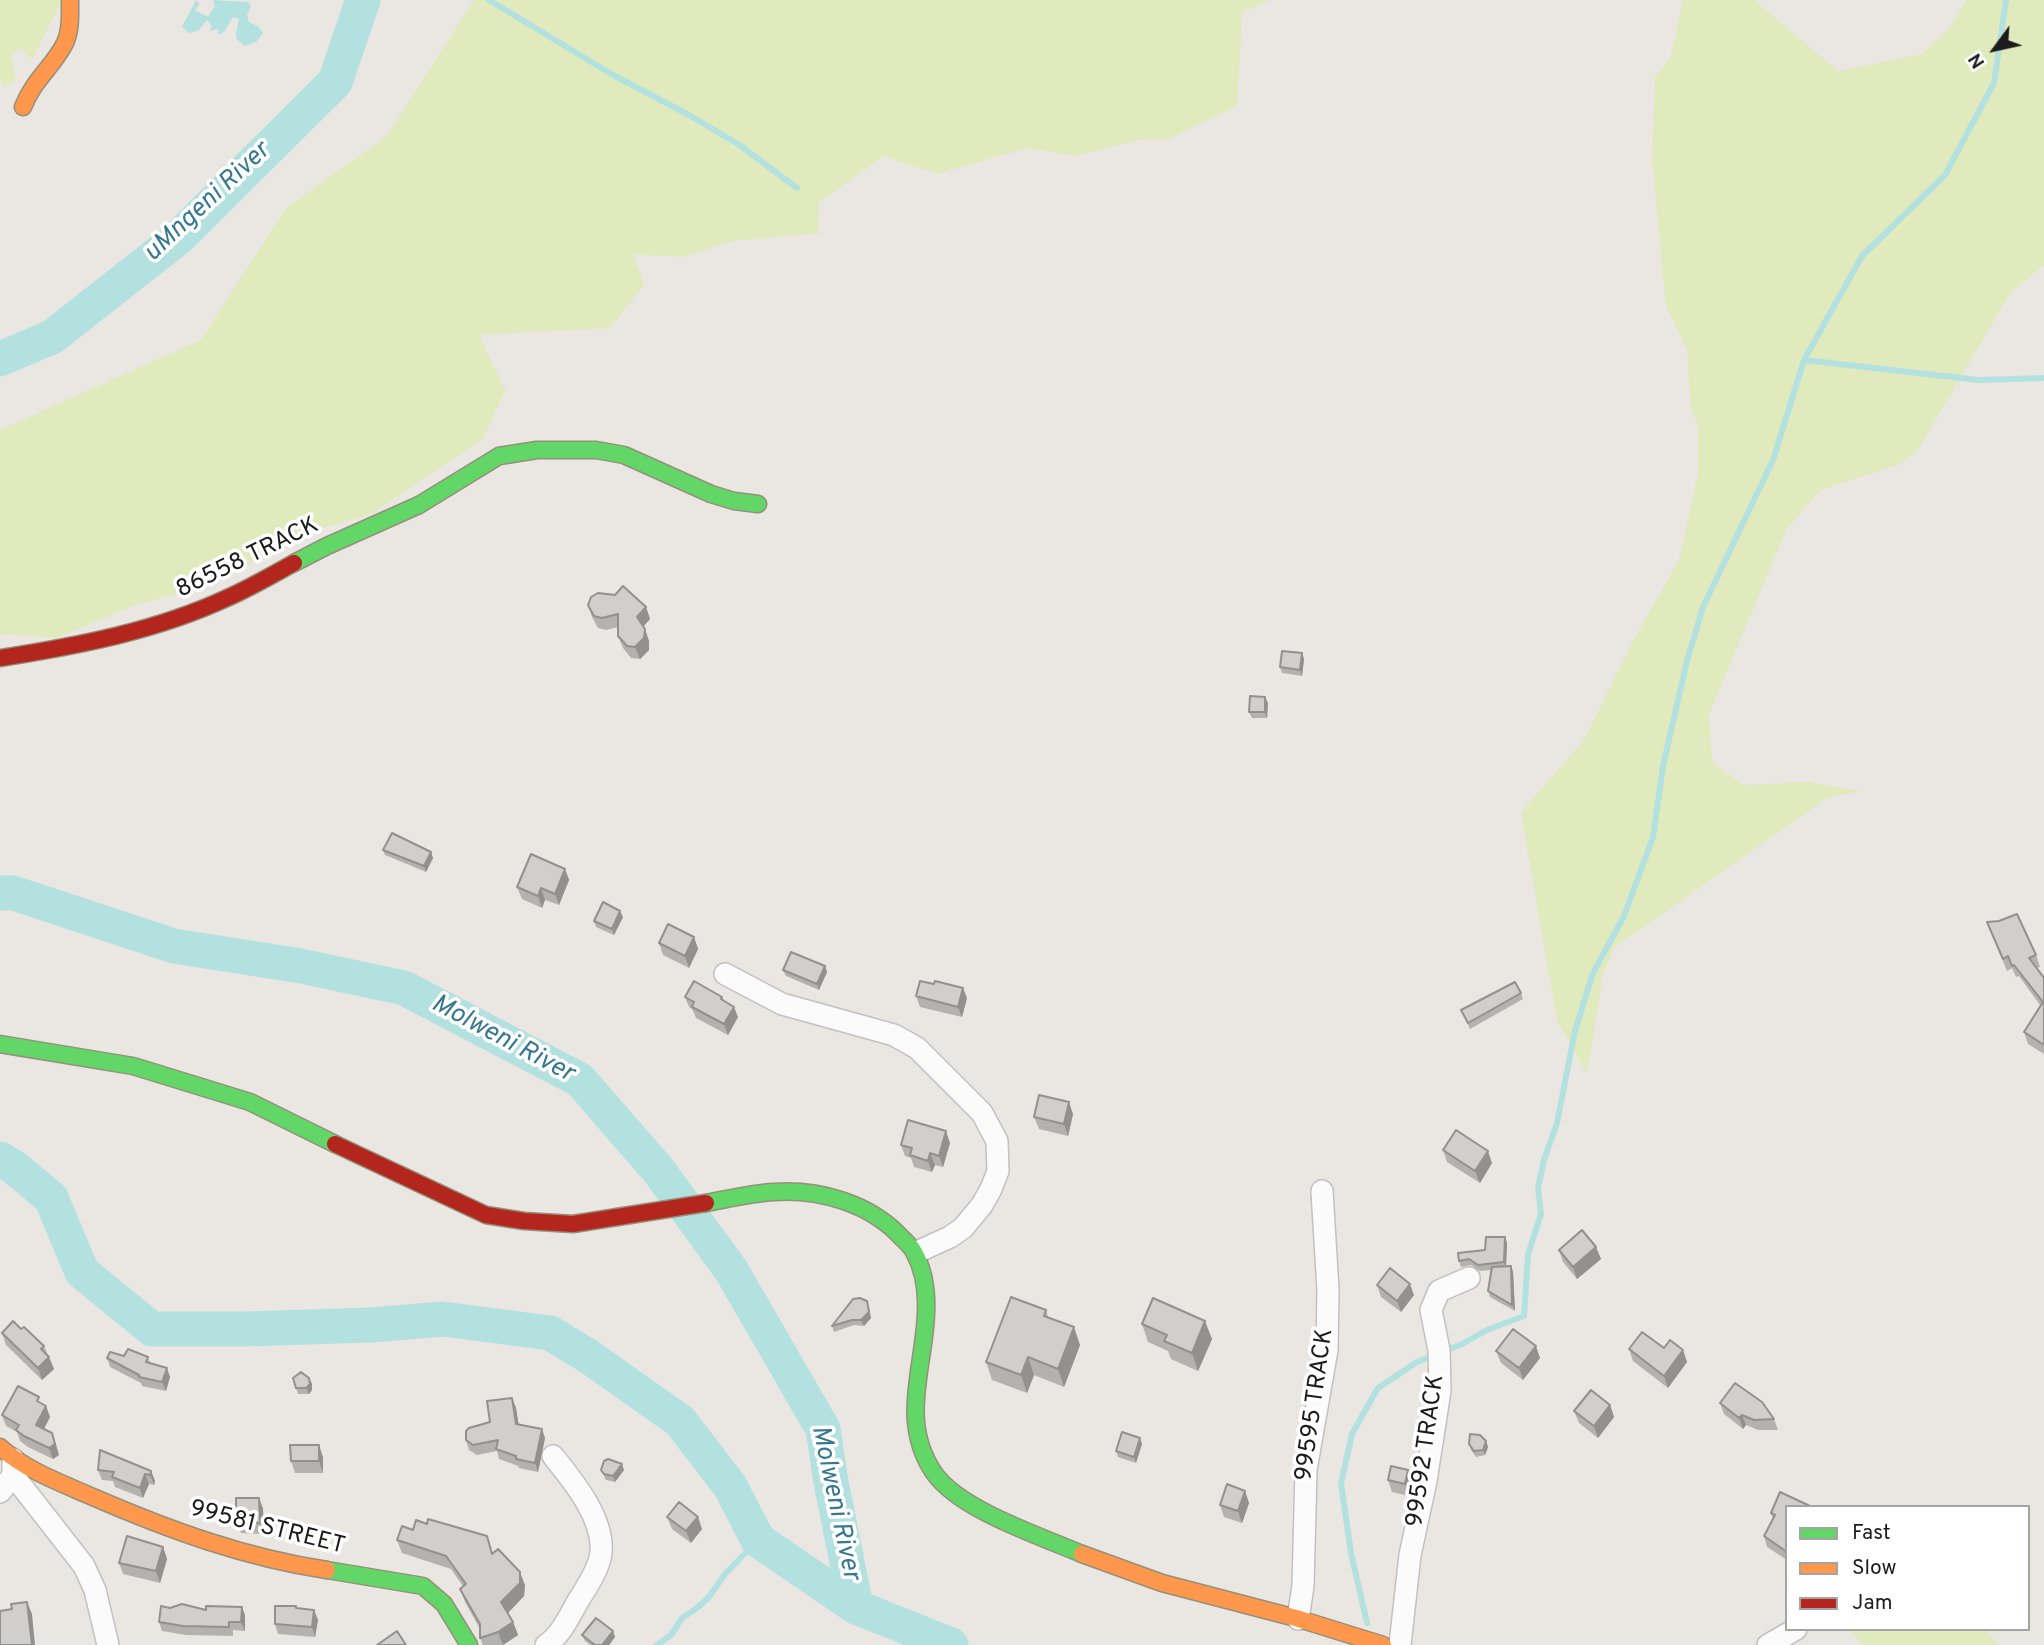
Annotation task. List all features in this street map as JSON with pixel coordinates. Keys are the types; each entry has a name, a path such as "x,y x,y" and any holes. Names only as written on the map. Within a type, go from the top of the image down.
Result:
{"street":[{"path":"23,107 30,89 65,43 70,24 70,0"},
{"name":"86558 TRACK","path":"0,658 57,649 183,617 229,598 327,546 419,505 499,456 548,449 596,450 624,456 712,494 734,501 758,504"},
{"path":"725,974 782,1004 894,1035 917,1048 982,1113 997,1141 998,1171 982,1206 963,1228 917,1252"},
{"path":"0,1044 133,1066 250,1102 387,1170 486,1214 573,1224 773,1192 793,1192 849,1201 888,1223 917,1252 926,1279 928,1306 914,1407 921,1453 936,1476 970,1501 1009,1523 1119,1568 1197,1593 1298,1619 1383,1645"},
{"name":"99595 TRACK","path":"1298,1619 1303,1586 1306,1470 1327,1350 1328,1290 1322,1191"},
{"name":"99592 TRACK","path":"1400,1645 1410,1555 1440,1391 1439,1350 1432,1310 1439,1291 1469,1278"},
{"path":"546,1645 554,1639 566,1621 587,1586 601,1555 601,1533 578,1488 553,1456"},
{"path":"7,1468 84,1566 95,1590 108,1645"},
{"name":"99581 STREET","path":"7,1468 221,1546 297,1565 422,1586 436,1595 447,1608 469,1645"},
{"path":"1768,1645 1792,1631"}],"green space":[{"path":"0,0 60,0 32,59 19,48 11,56 16,80 4,86 0,79"},
{"path":"474,0 1270,0 1242,12 1237,106 1168,139 1138,140 1076,156 1026,148 937,174 884,156 818,203 819,233 732,241 683,257 633,254 644,285 610,328 479,335 505,390 483,439 369,515 304,533 208,585 135,605 56,638 0,634 0,430 201,340 286,208 387,136"},
{"path":"1683,0 1754,0 1838,71 1922,54 1948,30 1967,0 2044,0 2044,265 2010,293 1918,450 1900,464 1821,490 1787,528 1709,714 1712,763 1744,785 1806,782 1861,791 1827,798 1615,947 1603,973 1587,1074 1557,1020 1521,812 1584,740 1632,643 1679,560 1698,475 1698,424 1691,409 1687,349 1666,306 1652,159 1655,77 1671,57"},
{"path":"1848,1631 1986,1631 2000,1645 1865,1645"}],"water":[{"path":"196,0 200,4 195,10 208,17 215,6 213,0 248,2 251,6 247,15 249,22 259,27 263,33 257,41 245,46 237,40 239,19 233,17 224,32 218,35 218,29 210,31 212,26 207,20 199,30 189,33 182,27"}],"building":[{"path":"623,586 646,607 637,617 645,629 644,638 635,647 627,646 618,636 618,614 602,618 594,616 588,605 591,597 598,593 615,595"},
{"path":"1282,651 1302,653 1300,670 1280,667"},
{"path":"1250,696 1265,697 1265,712 1249,712"},
{"path":"392,833 431,852 424,866 383,850"},
{"path":"531,854 565,869 555,894 541,888 538,896 517,887"},
{"path":"603,902 620,911 612,929 594,921"},
{"path":"2017,914 2036,955 2029,958 2044,978 2044,1045 2024,1032 2043,1002 2014,965 2012,966 2008,956 2003,959 1987,922 1999,921"},
{"path":"668,924 694,937 685,956 659,943"},
{"path":"791,952 825,966 817,984 783,970"},
{"path":"694,981 734,1007 724,1024 692,1007 694,1002 685,997"},
{"path":"920,981 934,984 935,981 963,988 958,1007 916,996"},
{"path":"1515,982 1521,993 1468,1023 1461,1010"},
{"path":"1039,1095 1069,1102 1064,1124 1034,1117"},
{"path":"908,1120 946,1131 939,1156 930,1153 928,1161 910,1155 912,1148 901,1145"},
{"path":"1456,1130 1488,1151 1475,1171 1443,1150"},
{"path":"1582,1230 1596,1247 1573,1267 1559,1250"},
{"path":"1486,1237 1505,1237 1504,1262 1478,1265 1469,1259 1459,1261 1458,1253 1485,1250"},
{"path":"1511,1266 1512,1305 1488,1291 1492,1267"},
{"path":"1390,1268 1410,1284 1397,1301 1377,1285"},
{"path":"1011,1297 1046,1310 1044,1316 1074,1327 1058,1369 1028,1357 1021,1375 986,1362"},
{"path":"1153,1298 1205,1321 1192,1353 1164,1341 1167,1335 1142,1324"},
{"path":"853,1299 867,1301 869,1312 861,1320 832,1326"},
{"path":"13,1321 21,1329 24,1327 44,1346 41,1349 49,1357 38,1368 2,1333"},
{"path":"1513,1329 1536,1346 1519,1368 1496,1351"},
{"path":"1642,1332 1664,1348 1670,1340 1683,1350 1664,1376 1629,1349"},
{"path":"128,1349 148,1357 146,1362 167,1368 162,1382 139,1377 107,1358 110,1352 124,1356"},
{"path":"301,1372 309,1378 310,1384 306,1388 296,1388 293,1378"},
{"path":"1735,1383 1762,1402 1774,1419 1754,1420 1742,1415 1739,1418 1720,1403"},
{"path":"18,1386 39,1397 37,1401 46,1406 36,1425 52,1433 55,1444 49,1448 24,1436 16,1430 19,1425 2,1415"},
{"path":"1591,1390 1610,1405 1594,1426 1574,1411"},
{"path":"512,1398 516,1424 542,1429 535,1463 516,1459 516,1456 496,1449 498,1440 473,1445 466,1440 466,1431 469,1428 490,1422 487,1401"},
{"path":"1122,1432 1140,1438 1134,1457 1116,1451"},
{"path":"1470,1434 1480,1435 1486,1441 1483,1450 1474,1451 1469,1444"},
{"path":"290,1445 319,1445 319,1461 291,1461"},
{"path":"100,1450 151,1471 150,1475 145,1474 140,1488 112,1477 114,1472 98,1470"},
{"path":"608,1459 622,1464 613,1476 604,1474 601,1470 604,1461"},
{"path":"1391,1466 1408,1470 1405,1484 1388,1480"},
{"path":"1227,1484 1245,1491 1238,1511 1220,1505"},
{"path":"1780,1492 1808,1505 1785,1505 1785,1551 1764,1536 1775,1515 1771,1513"},
{"path":"236,1498 259,1498 260,1523 236,1521"},
{"path":"679,1502 698,1517 686,1531 667,1517"},
{"path":"428,1519 487,1536 492,1554 498,1549 520,1572 520,1583 501,1602 513,1622 498,1632 480,1638 480,1624 460,1589 466,1584 446,1556 397,1540 402,1526 413,1530 416,1520 427,1524"},
{"path":"127,1536 163,1547 156,1571 119,1563"},
{"path":"27,1602 32,1645 0,1645 0,1611 12,1609 11,1604"},
{"path":"182,1604 206,1610 206,1606 242,1607 241,1622 229,1622 229,1627 183,1626 159,1622 161,1606 170,1608"},
{"path":"275,1606 296,1606 314,1610 312,1627 275,1624"},
{"path":"596,1618 613,1631 602,1645 595,1645 582,1635"},
{"path":"397,1631 406,1645 377,1645"}],"waterway":[{"name":"uMngeni River","path":"0,359 52,337 178,238 335,82 363,0"},
{"path":"489,0 613,75 741,146 797,188"},
{"path":"1367,1623 1351,1553 1341,1483 1352,1434 1378,1388 1417,1362 1524,1316 1528,1254 1541,1214 1538,1188 1557,1123 1575,1031 1593,973 1624,916 1653,837 1663,766 1687,661 1703,607 1773,460 1804,360 1862,256 1945,175 1994,83 2006,0"},
{"path":"1804,360 1979,380 2044,378"},
{"name":"Molweni River","path":"0,893 13,893 174,946 301,966 404,988 580,1080 659,1171 731,1270 823,1429 856,1607 951,1645"},
{"name":"Molweni River","path":"0,1159 51,1198 82,1272 152,1329 370,1325 443,1319 550,1333 588,1356 680,1421 730,1486 758,1540 856,1607"},
{"path":"657,1645 671,1635 682,1618 709,1597 725,1574 758,1540"}],"traffic: fast":[{"path":"294,563 419,505 499,456 537,450 596,450 624,455 711,494 758,504"},
{"path":"0,1044 133,1066 250,1102 335,1144"},
{"path":"706,1203 766,1193 808,1193 858,1207 874,1215 900,1236 917,1259 925,1289 926,1313 916,1415 924,1454 934,1473 962,1499 981,1510 1082,1554"},
{"path":"327,1570 423,1586 444,1604 469,1645"}],"traffic: slow":[{"path":"23,107 65,43 69,27 70,0"},
{"path":"0,1447 45,1476 150,1521 237,1550 327,1570"},
{"path":"1082,1554 1162,1583 1296,1618 1383,1645"}],"traffic: jam":[{"path":"0,658 87,642 172,620 236,594 294,563"},
{"path":"335,1144 486,1215 573,1224 706,1203"}]}
